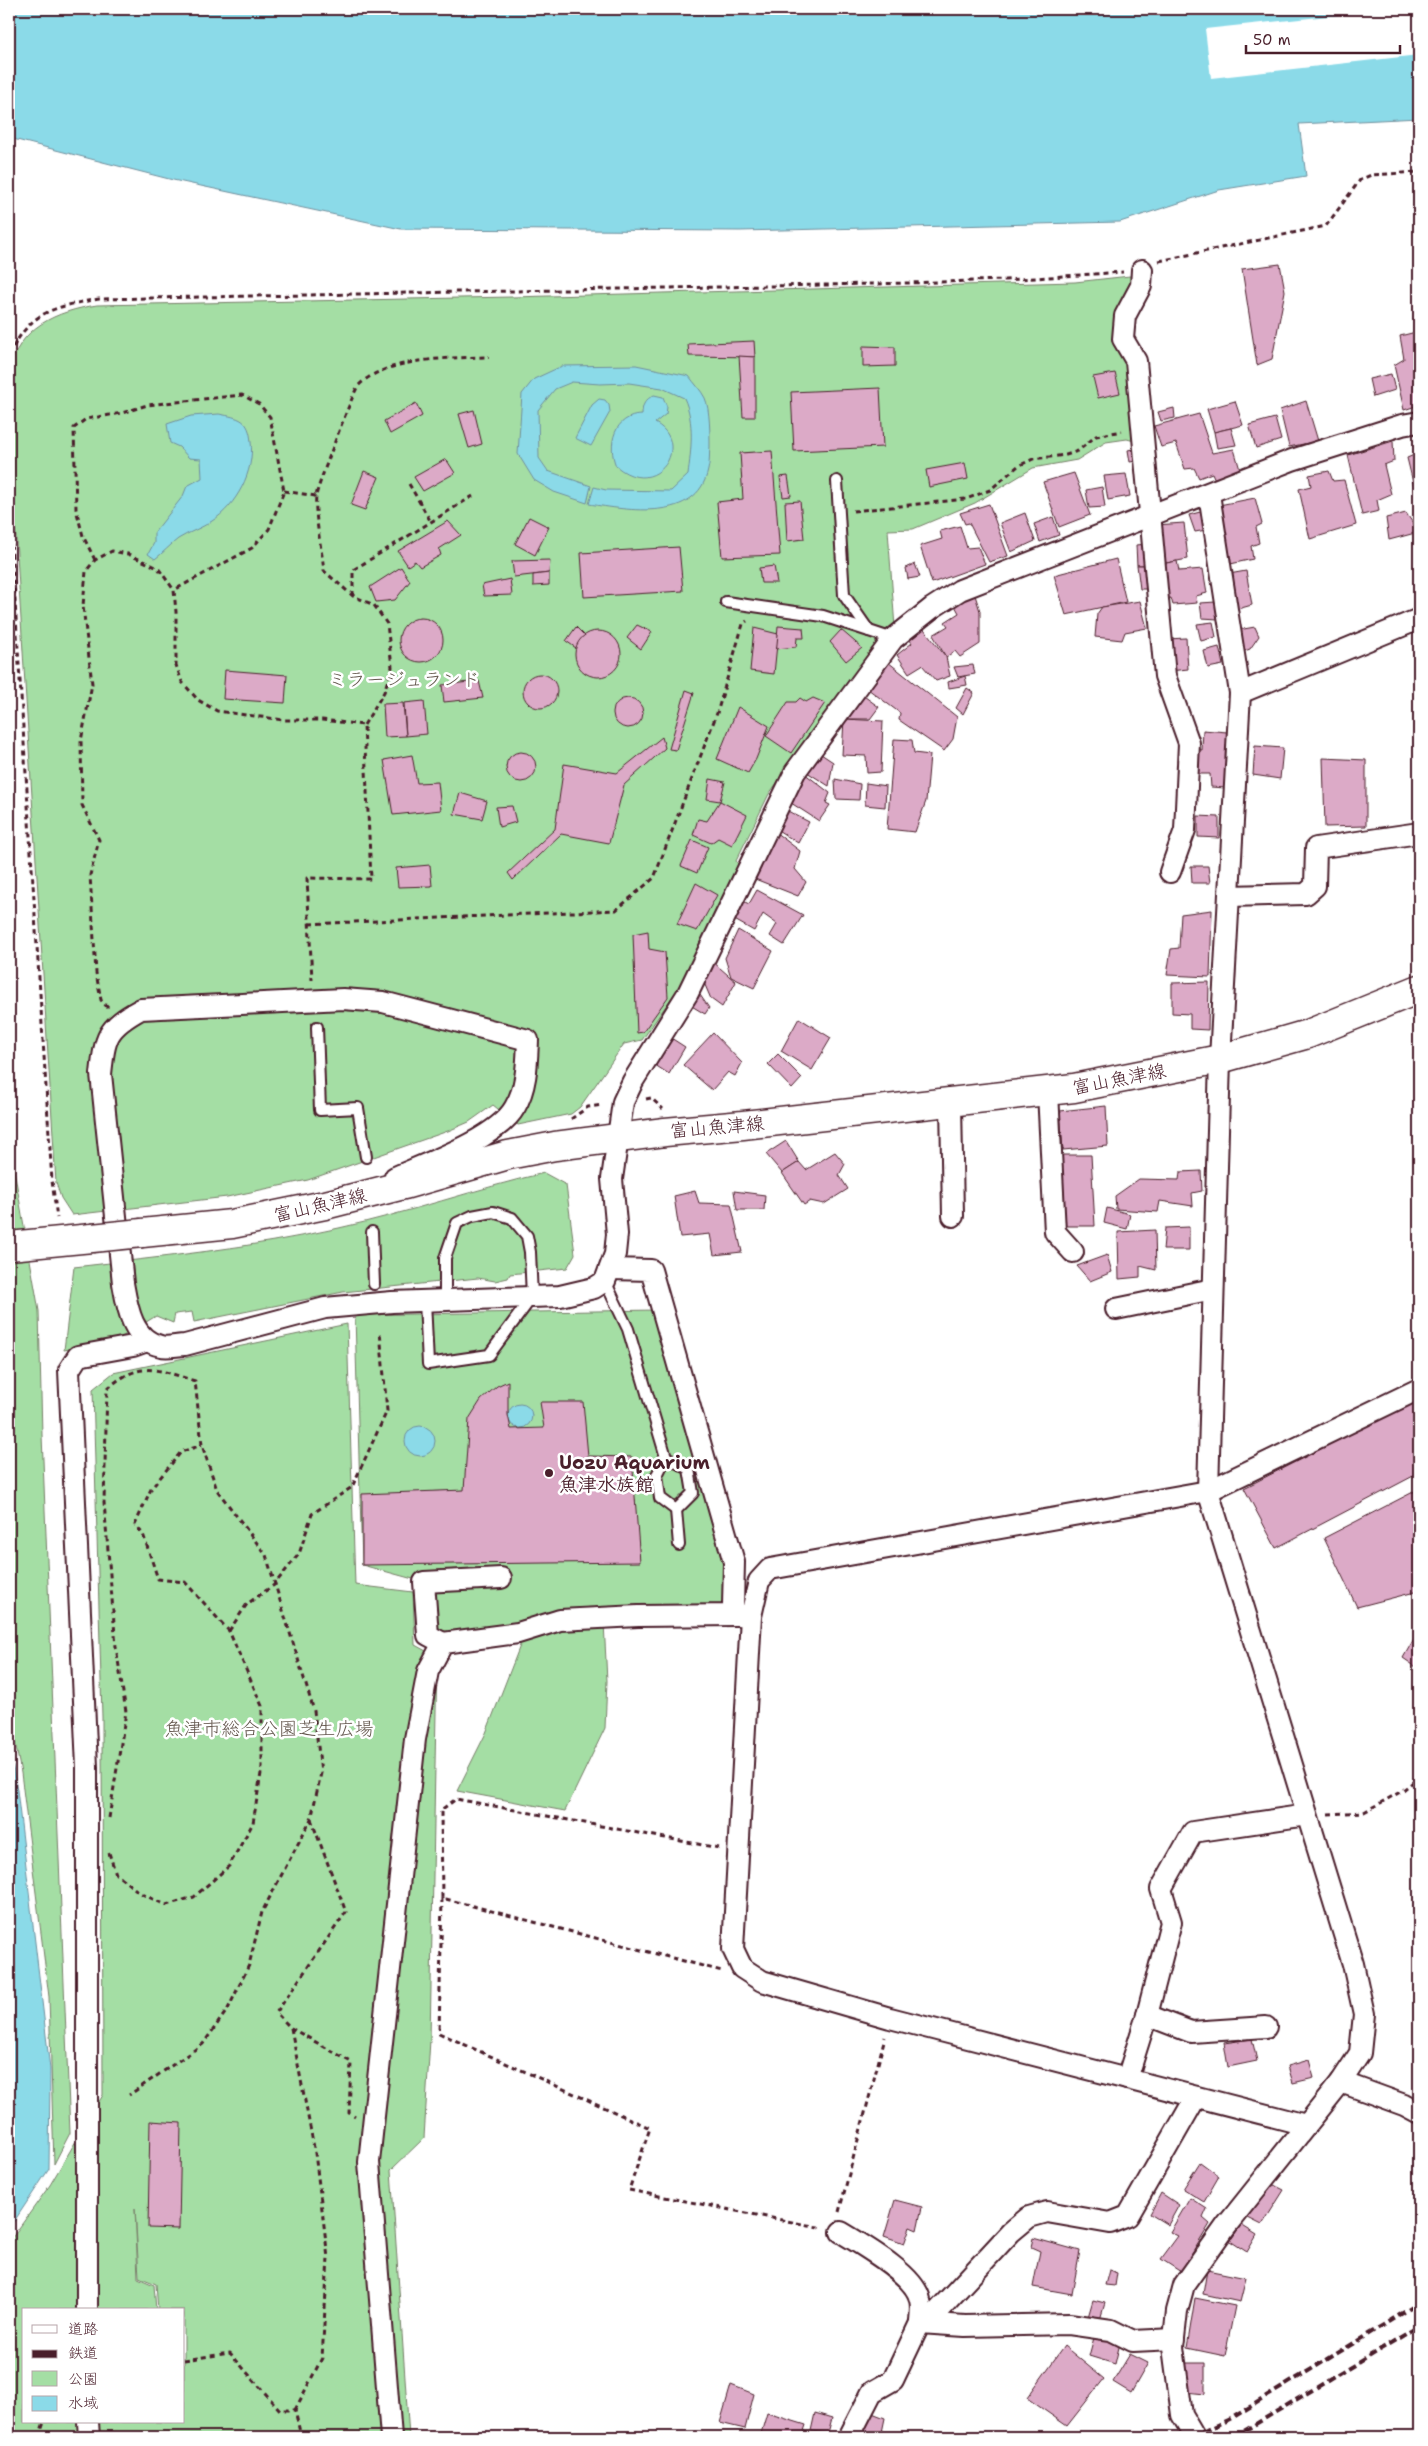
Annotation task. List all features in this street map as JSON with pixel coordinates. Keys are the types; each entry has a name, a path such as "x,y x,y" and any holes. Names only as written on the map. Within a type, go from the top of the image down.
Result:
{"main road":[{"name":"富山魚津線","path":"9,1246 232,1224 340,1201 508,1155 618,1138 951,1103 1074,1088 1220,1059 1308,1034 1419,988"}],"street":[{"path":"1142,270 1141,286 1126,316 1123,339 1136,361 1164,676 1189,743 1186,830 1170,872"},
{"path":"340,1201 436,1159 490,1132 505,1120 515,1107 523,1088 528,1040 383,1002 342,999 141,1009 119,1021 105,1041 101,1074 123,1282 129,1314 137,1330 147,1341 161,1346 185,1345 325,1308 425,1301 560,1296 594,1288 608,1275 615,1254 617,1234 612,1179 622,1102 688,993 795,772 893,639 932,608 960,590 1292,460 1402,425 1419,422"},
{"path":"1195,2437 1182,2415 1174,2339 1184,2285 1226,2226 1341,2082 1360,2053 1364,2014 1353,1964 1208,1491 1220,1059 1240,693 1209,494"},
{"path":"1240,693 1419,619"},
{"path":"1229,896 1306,894 1315,886 1316,848 1419,832"},
{"path":"1048,1092 1055,1232 1073,1252"},
{"path":"951,1103 953,1216"},
{"path":"608,1275 651,1270 734,1562 733,1606 744,1616"},
{"path":"1116,1309 1214,1289"},
{"path":"87,2308 87,1768 70,1370 78,1356 133,1346 147,1341"},
{"path":"734,1562 770,1569 1208,1491 1419,1389"},
{"path":"770,1569 759,1581 744,1616 739,1852 733,1949 742,1968 762,1981 890,2018 1306,2125"},
{"path":"501,1578 424,1582 428,1635 443,1643 518,1633 560,1620 638,1616 744,1616"},
{"path":"391,2437 369,2162 415,1739 428,1671 443,1643"},
{"path":"1127,2080 1147,2015 1171,1922 1161,1889 1193,1832 1307,1815"},
{"path":"1147,2015 1190,2032 1266,2027"},
{"path":"1341,2082 1404,2104 1419,2113"},
{"path":"920,2324 935,2314 1011,2232 1029,2217 1047,2212 1110,2223 1128,2216 1196,2098"},
{"path":"841,2232 890,2263 910,2282 920,2298 920,2324 893,2380 872,2392 849,2437"},
{"path":"920,2324 965,2326 1069,2324 1111,2330 1133,2341 1174,2339"},
{"path":"88,2424 89,2437"}],"lane":[{"path":"838,481 844,595 869,630"},
{"path":"726,602 823,616 893,639"},
{"path":"317,1027 320,1110 358,1108 366,1158"},
{"path":"425,1301 428,1364 489,1355 532,1297 530,1252 527,1236 512,1218 493,1212 472,1216 457,1223 445,1258 445,1300"},
{"path":"372,1232 374,1284"},
{"path":"608,1275 628,1329 666,1457 657,1475 660,1498 676,1510 680,1545"},
{"path":"666,1457 689,1469 693,1492 676,1510"}],"path":[{"path":"9,355 27,327 42,315 58,306 99,299 1005,280 1142,270 1154,262 1326,226 1360,180 1370,175 1419,172"},
{"path":"312,986 307,878 371,879 364,725 384,692 392,667 387,624 374,605 353,596 324,571 316,496 357,386 382,370 436,358 489,357"},
{"path":"95,560 83,536 76,509 74,428 86,419 122,413 147,405 242,395 260,404 270,417 284,491 269,529 252,548 174,590"},
{"path":"839,512 966,499 990,490 1018,466 1033,459 1066,455 1078,451 1096,436 1117,431 1143,432"},
{"path":"409,484 431,522"},
{"path":"284,491 316,496"},
{"path":"353,596 353,570 473,496"},
{"path":"9,508 52,1181 49,1242"},
{"path":"119,1021 101,1000 96,973 90,875 99,840 82,805 81,741 92,684 83,606 86,571 95,560 112,552 128,554 158,568 174,590 176,665 182,682 198,700 217,711 282,720 322,720 364,725"},
{"path":"309,924 616,910 654,878 717,713 743,624 771,608"},
{"path":"641,1100 651,1098 663,1108 663,1113"},
{"path":"229,1631 247,1604 274,1586 299,1554 312,1514 352,1487 387,1411 380,1331"},
{"path":"108,1825 126,1712 116,1647 104,1502 107,1389 118,1380 143,1368 195,1381 202,1445 218,1490 266,1555 314,1711 321,1773 311,1819 262,1912 249,1965 228,2009 204,2044 129,2095"},
{"path":"108,1851 116,1874 140,1893 166,1905 194,1897 229,1866 253,1822 262,1767 262,1706 229,1631 185,1582 158,1579 143,1534 136,1525 151,1489 181,1452 202,1445"},
{"path":"1307,1815 1364,1812 1402,1791 1419,1777"},
{"path":"739,1852 456,1799 441,1810 440,2033 650,2128 629,2190 841,2232 838,2215 890,2018"},
{"path":"311,1819 346,1912 276,2013 291,2028 351,2062 348,2114 372,2128"},
{"path":"442,1898 724,1972"},
{"path":"291,2028 315,2153 328,2258 322,2358 295,2410 301,2437"},
{"path":"185,2360 230,2353 280,2410 295,2410"},
{"path":"39,2437 43,2424"}],"green space":[{"name":"ミラージュランド","path":"1130,276 1134,279 1124,349 1138,442 1127,439 1106,442 1077,460 1033,468 975,503 913,529 888,530 895,628 861,666 769,794 736,861 738,864 677,990 642,1040 624,1044 580,1107 571,1114 518,1125 493,1105 469,1122 448,1131 308,1180 227,1197 72,1215 61,1198 56,1183 9,426 9,372 21,343 30,333 54,317 97,305 512,297 1075,282"},
{"path":"9,1119 12,1158 39,1311 42,1435 70,2133 54,2164 49,1997 21,1773 9,1711"},
{"path":"544,1173 566,1185 575,1254 567,1268 510,1274 508,1278 495,1281 478,1278 343,1292 194,1322 192,1312 175,1314 173,1323 156,1316 115,1341 64,1350 74,1267 207,1251 306,1235 390,1215"},
{"path":"656,1310 736,1615 607,1614 443,1643 424,1582 362,1565 355,1315"},
{"name":"魚津市総合公園芝生広場","path":"347,1324 355,1585 413,1592 415,1645 437,1657 430,2040 424,2138 391,2170 409,2437 9,2437 9,2242 50,2185 103,2095 102,1717 93,1389 113,1373"},
{"path":"604,1622 607,1681 605,1728 565,1811 457,1791 486,1733 521,1643 560,1627"}],"water":[{"path":"9,9 1419,9 1419,118 1299,124 1306,176 1219,190 1120,222 740,231 401,229 173,180 9,138"},
{"path":"636,365 689,376 705,398 709,415 710,447 709,467 701,487 690,499 676,506 659,509 622,509 589,504 594,487 606,490 671,491 688,475 691,426 684,398 662,388 629,383 600,384 572,382 555,389 538,410 539,458 548,471 591,486 587,503 554,492 534,480 518,454 522,394 534,379 562,366"},
{"path":"654,395 663,397 667,407 666,414 655,423 666,432 671,443 670,455 665,465 656,473 645,477 631,475 616,466 612,449 615,433 625,420 632,416 642,415 645,403"},
{"path":"599,399 605,400 609,405 610,412 591,446 575,438 592,405"},
{"path":"219,414 238,419 246,424 248,428 251,453 247,476 236,497 221,514 178,539 155,559 148,554 154,543 154,533 183,496 187,486 202,478 201,459 189,458 179,447 170,443 167,424 191,416"},
{"path":"520,1404 525,1405 531,1411 531,1421 525,1427 520,1428 515,1427 509,1421 508,1416 509,1411 515,1405"},
{"path":"420,1426 431,1430 435,1441 431,1452 420,1456 409,1452 405,1441 409,1430"},
{"path":"9,1746 17,1790 50,2069 49,2169 9,2229"}],"pier":[{"path":"1396,9 1419,9 1419,55 1211,78 1205,29"}],"building":[{"path":"1280,264 1285,291 1272,359 1257,365 1242,269"},
{"path":"1416,332 1419,348 1419,405 1404,410 1394,365 1404,359 1400,336"},
{"path":"754,341 755,357 689,356 688,344"},
{"path":"863,346 895,347 895,366 863,367"},
{"path":"739,356 755,357 755,417 743,417"},
{"path":"1115,373 1120,393 1098,398 1093,377"},
{"path":"1391,374 1395,390 1373,397 1369,379"},
{"path":"880,388 883,447 794,451 791,392"},
{"path":"1235,401 1243,425 1214,432 1207,409"},
{"path":"1306,401 1318,441 1289,447 1280,410"},
{"path":"416,403 422,416 390,434 384,421"},
{"path":"1174,408 1175,418 1161,421 1158,412"},
{"path":"474,410 482,444 469,448 459,414"},
{"path":"1199,414 1212,453 1234,449 1241,473 1216,482 1212,473 1199,478 1194,468 1185,469 1176,443 1161,447 1154,426"},
{"path":"1275,418 1281,440 1256,448 1249,425"},
{"path":"1231,428 1236,445 1217,448 1214,432"},
{"path":"1393,441 1394,461 1384,465 1391,494 1377,500 1379,511 1362,515 1348,455"},
{"path":"1137,448 1136,461 1130,462 1128,450"},
{"path":"772,451 780,555 722,557 717,502 743,499 740,453"},
{"path":"1419,453 1419,507 1407,458"},
{"path":"446,459 455,473 423,491 414,477"},
{"path":"965,463 968,479 929,487 926,470"},
{"path":"364,471 379,477 365,510 351,505"},
{"path":"1329,471 1333,481 1344,480 1356,525 1310,539 1299,489 1311,486 1309,475"},
{"path":"1074,473 1090,515 1059,527 1043,482"},
{"path":"1126,474 1130,496 1108,500 1104,476"},
{"path":"788,476 791,496 783,497 780,477"},
{"path":"1102,487 1105,507 1089,508 1086,490"},
{"path":"1255,498 1262,524 1256,527 1259,543 1251,546 1253,559 1226,565 1219,505"},
{"path":"800,501 804,539 787,541 785,502"},
{"path":"989,504 1008,556 989,562 969,523 965,524 960,513"},
{"path":"1200,512 1206,530 1195,532 1189,515"},
{"path":"1025,513 1035,541 1011,552 1000,523"},
{"path":"1406,513 1419,532 1389,540 1386,518"},
{"path":"529,517 549,527 535,555 515,544"},
{"path":"1053,517 1059,535 1040,542 1034,524"},
{"path":"448,521 461,535 439,549 441,555 420,567 415,561 408,566 398,551"},
{"path":"1184,523 1188,559 1161,564 1156,525"},
{"path":"960,526 967,548 978,547 985,564 932,583 920,546 942,539 940,531"},
{"path":"1149,544 1151,565 1137,565 1136,545"},
{"path":"679,547 683,591 584,597 581,553"},
{"path":"1116,559 1126,602 1066,615 1054,575"},
{"path":"550,560 549,573 514,577 512,561"},
{"path":"1177,561 1179,571 1203,569 1207,593 1196,596 1197,603 1173,605 1171,598 1163,600 1161,564"},
{"path":"915,564 920,577 908,579 906,568"},
{"path":"1137,565 1151,565 1153,589 1140,589"},
{"path":"774,566 777,583 761,583 759,568"},
{"path":"401,567 410,581 395,600 376,602 370,587"},
{"path":"1246,571 1252,605 1234,610 1229,574"},
{"path":"549,573 549,585 533,586 533,575"},
{"path":"510,579 512,595 484,596 482,585"},
{"path":"974,592 980,611 980,644 960,657 955,651 946,657 933,635 948,626 945,622 959,613 953,602"},
{"path":"1140,601 1147,628 1125,632 1122,640 1095,637 1097,614 1102,607"},
{"path":"1216,602 1218,619 1202,618 1200,603"},
{"path":"425,618 437,624 442,631 442,649 437,656 430,661 417,662 409,659 402,652 399,636 402,628 409,621"},
{"path":"1213,622 1216,637 1201,641 1197,624"},
{"path":"637,625 652,632 641,649 627,638"},
{"path":"778,626 803,628 804,638 797,638 796,647 776,649"},
{"path":"576,627 585,636 576,648 566,641"},
{"path":"1255,627 1259,636 1250,649 1242,652 1238,630"},
{"path":"754,628 778,634 774,674 750,671"},
{"path":"924,629 946,657 950,676 936,681 922,665 909,673 897,655 912,643 909,639"},
{"path":"841,630 862,648 846,661 830,642"},
{"path":"598,631 611,635 617,641 621,654 617,667 611,673 598,677 585,673 579,667 575,654 579,641 585,635"},
{"path":"1186,638 1188,669 1170,671 1167,639"},
{"path":"1219,647 1223,665 1208,668 1204,651"},
{"path":"888,662 957,717 953,739 944,751 899,720 900,713 868,689"},
{"path":"973,665 975,674 958,677 954,667"},
{"path":"225,670 287,675 285,703 223,699"},
{"path":"540,674 547,675 552,679 556,684 556,698 552,703 547,707 540,708 533,707 528,703 524,698 523,691 524,684 528,679 533,675"},
{"path":"965,676 967,685 949,688 948,682"},
{"path":"479,681 483,698 444,702 442,685"},
{"path":"967,688 974,693 963,714 956,708"},
{"path":"686,690 694,693 676,750 669,749"},
{"path":"861,694 879,707 870,719 844,719"},
{"path":"628,698 634,699 642,707 642,719 634,727 628,728 622,727 614,719 613,713 614,707 622,699"},
{"path":"800,698 806,702 813,698 825,703 791,753 766,736 788,702 796,702"},
{"path":"424,701 427,734 406,736 404,703"},
{"path":"403,703 406,736 385,737 383,704"},
{"path":"738,707 769,726 756,759 748,773 717,759"},
{"path":"844,719 883,721 881,772 867,773 866,756 842,755"},
{"path":"1203,730 1227,732 1225,788 1211,787 1210,774 1196,774 1197,749 1202,750"},
{"path":"662,737 665,748 624,785 609,843 561,834 513,880 508,873 555,829 564,764 617,773"},
{"path":"894,739 912,740 914,753 930,755 926,801 915,832 887,829"},
{"path":"1255,746 1283,748 1280,779 1253,775"},
{"path":"521,752 532,756 536,767 532,778 521,782 510,778 506,767 510,756"},
{"path":"818,752 833,762 829,786 807,772"},
{"path":"412,755 417,783 438,782 441,810 393,815 384,760"},
{"path":"1323,758 1366,760 1366,826 1325,827"},
{"path":"804,773 830,793 826,803 830,805 819,821 788,801"},
{"path":"710,779 725,782 720,801 707,799"},
{"path":"835,779 860,784 859,800 836,799"},
{"path":"866,783 886,786 885,807 865,805"},
{"path":"460,793 487,801 482,819 454,814"},
{"path":"720,801 747,815 732,845 718,838 711,843 693,835 698,819 707,821"},
{"path":"512,806 516,822 499,827 496,807"},
{"path":"782,808 809,822 798,843 773,827"},
{"path":"1198,816 1219,817 1219,838 1198,837"},
{"path":"775,832 800,851 795,869 806,882 798,896 755,879"},
{"path":"692,840 708,847 697,873 681,866"},
{"path":"430,865 432,886 398,887 396,868"},
{"path":"1191,866 1208,866 1210,883 1192,883"},
{"path":"696,883 717,895 697,931 677,924"},
{"path":"757,890 803,915 784,945 770,936 777,924 763,914 754,931 731,918 741,900 749,904"},
{"path":"1212,910 1210,977 1167,975 1171,949 1179,948 1181,914"},
{"path":"738,930 773,951 754,988 731,977 725,958"},
{"path":"648,931 649,949 665,952 668,997 643,1032 637,1033 633,934"},
{"path":"712,961 736,982 722,1007 711,999 702,978"},
{"path":"1209,982 1208,1030 1190,1029 1190,1014 1172,1013 1172,983"},
{"path":"698,992 709,1008 705,1014 690,1005"},
{"path":"799,1018 831,1038 812,1070 781,1051"},
{"path":"713,1033 742,1063 735,1076 728,1072 712,1090 683,1065"},
{"path":"671,1038 685,1047 669,1074 655,1065"},
{"path":"778,1054 802,1078 792,1089 768,1064"},
{"path":"1106,1106 1108,1146 1063,1150 1060,1111"},
{"path":"786,1141 799,1162 782,1173 766,1154"},
{"path":"835,1152 845,1164 839,1175 848,1189 824,1204 810,1201 804,1205 782,1173 799,1162 806,1170"},
{"path":"1061,1155 1091,1155 1095,1226 1065,1226"},
{"path":"1201,1171 1202,1191 1192,1193 1193,1206 1160,1201 1158,1212 1116,1209 1115,1196 1139,1179 1179,1180 1180,1172"},
{"path":"695,1191 699,1203 731,1204 742,1252 714,1255 710,1234 680,1237 674,1196"},
{"path":"734,1191 765,1195 764,1210 737,1210"},
{"path":"1107,1208 1130,1214 1127,1229 1104,1223"},
{"path":"1189,1227 1189,1250 1163,1250 1165,1228"},
{"path":"1155,1230 1156,1270 1140,1266 1140,1277 1119,1279 1118,1232"},
{"path":"1107,1255 1112,1272 1090,1281 1077,1266"},
{"name":"Uozu Aquarium 魚津水族館","path":"508,1381 508,1415 511,1429 544,1428 540,1402 583,1402 588,1456 632,1457 640,1562 362,1565 362,1494 464,1490 469,1419 481,1400 497,1386"},
{"path":"1419,1399 1419,1473 1276,1548 1244,1488"},
{"path":"1419,1489 1419,1591 1357,1607 1324,1538"},
{"path":"1419,1630 1419,1669 1403,1658"},
{"path":"1252,2039 1257,2061 1228,2067 1224,2043"},
{"path":"1309,2060 1314,2078 1293,2083 1288,2066"},
{"path":"150,2121 181,2123 179,2229 148,2228"},
{"path":"1200,2162 1219,2176 1204,2202 1183,2189"},
{"path":"1268,2182 1284,2190 1262,2225 1246,2217"},
{"path":"1161,2193 1179,2205 1168,2225 1150,2214"},
{"path":"1190,2198 1207,2209 1203,2218 1210,2224 1181,2272 1161,2259 1178,2236 1170,2232"},
{"path":"895,2200 922,2207 917,2230 910,2227 904,2244 884,2237"},
{"path":"1241,2225 1257,2235 1247,2252 1230,2241"},
{"path":"1033,2238 1080,2251 1072,2294 1033,2287 1040,2251 1031,2247"},
{"path":"1109,2270 1117,2273 1115,2286 1105,2285"},
{"path":"1207,2270 1246,2278 1240,2302 1203,2294"},
{"path":"1195,2298 1235,2306 1225,2356 1187,2348"},
{"path":"1093,2300 1105,2303 1099,2323 1088,2317"},
{"path":"1095,2334 1120,2343 1115,2364 1089,2356"},
{"path":"1064,2346 1104,2379 1067,2426 1027,2398"},
{"path":"1130,2354 1148,2363 1131,2393 1113,2382"},
{"path":"1186,2363 1205,2363 1205,2394 1186,2392"},
{"path":"731,2385 754,2394 745,2429 720,2423"},
{"path":"867,2411 885,2418 881,2437 861,2437"},
{"path":"767,2413 806,2425 802,2437 760,2437"},
{"path":"815,2413 832,2418 828,2433 811,2431"}],"railway":[{"path":"1191,2437 1232,2418 1419,2303"},
{"path":"1234,2437 1419,2326"},
{"path":"1413,2437 1419,2435"}],"place":[{"name":"Uozu Aquarium 魚津水族館","path":"549,1473"}]}
